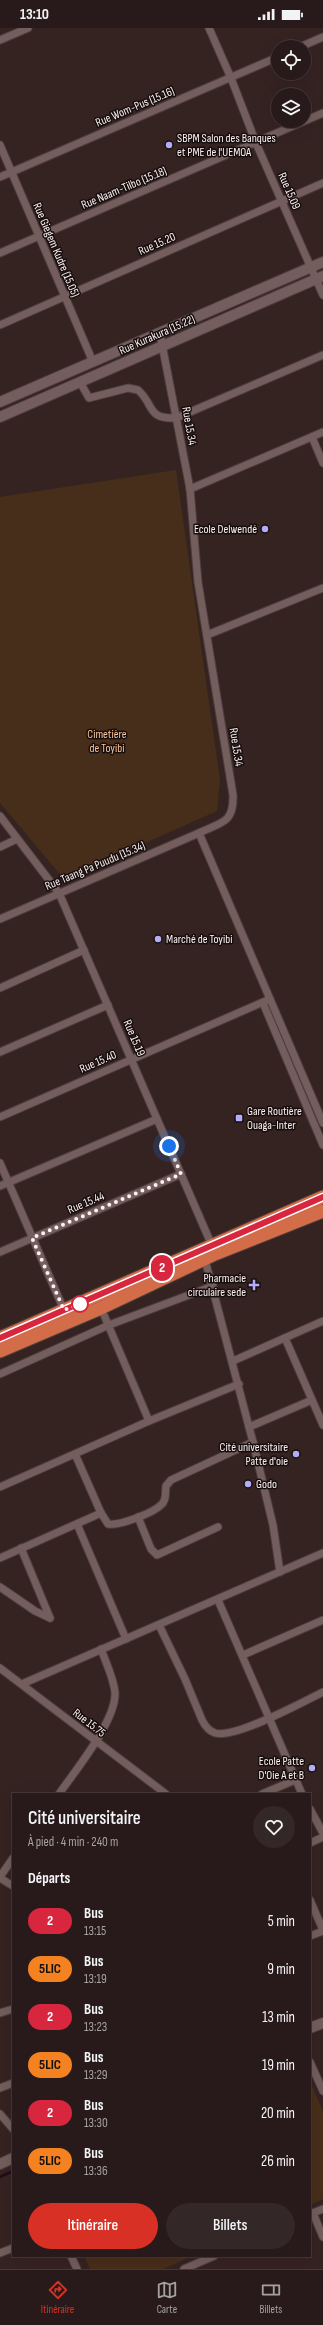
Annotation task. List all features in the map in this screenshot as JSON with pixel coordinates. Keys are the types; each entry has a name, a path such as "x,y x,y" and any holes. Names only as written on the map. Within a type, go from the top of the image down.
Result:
{"highway":[{"path":"0,1351 101,1308 208,1252 323,1197"},
{"path":"0,1338 64,1310 208,1252 322,1215"}],"main road":[{"name":"Rue Kurakura (15.22)","path":"0,402 160,334 323,262"},
{"name":"Rue Kurakura (15.22)","path":"0,417 319,277"},
{"path":"311,2028 323,2023"},
{"path":"0,2164 12,2158"}],"street":[{"path":"0,40 28,28"},
{"name":"Rue 15.09","path":"209,28 231,78 281,202 311,268 319,277 323,295"},
{"path":"311,42 323,37"},
{"name":"Rue Wom-Pus (15.16)","path":"0,177 271,60"},
{"name":"Rue Naam-Tilbo (15.18)","path":"0,253 323,113"},
{"name":"Rue Giegem Kudre (15.05)","path":"0,145 38,237 93,362"},
{"name":"Rue 15.20","path":"0,325 323,184"},
{"name":"Rue 15.34","path":"160,334 190,489 198,582 233,795 233,810 230,817 200,833"},
{"path":"80,382 89,398 128,388 138,390 156,415 162,418 176,418 323,355"},
{"path":"190,489 323,432"},
{"path":"312,437 323,463"},
{"path":"207,635 323,588"},
{"name":"Rue 15.19","path":"0,816 59,893 181,1174 208,1252 213,1286 239,1384 273,1525 280,1572"},
{"path":"200,833 323,1123"},
{"name":"Rue Taang Pa Puudu (15.34)","path":"0,919 200,833"},
{"path":"0,847 17,839"},
{"path":"0,988 84,950"},
{"name":"Rue 15.40","path":"0,1117 270,999"},
{"path":"263,1002 323,1145"},
{"path":"0,1052 108,1005"},
{"path":"0,1186 157,1119"},
{"path":"0,1163 64,1310"},
{"name":"Rue 15.44","path":"0,1252 181,1174"},
{"path":"0,1374 109,1325 213,1286"},
{"path":"101,1308 149,1421"},
{"path":"233,1361 323,1321"},
{"path":"285,1338 323,1425"},
{"path":"0,1486 149,1421 239,1384"},
{"path":"249,1427 312,1400"},
{"path":"75,1454 101,1513 108,1524 114,1525 138,1517 162,1503 166,1498 166,1486 171,1480 253,1442"},
{"path":"0,1558 101,1513"},
{"path":"138,1517 151,1549 156,1554 218,1528"},
{"path":"77,1524 126,1639"},
{"path":"0,1587 34,1611 50,1618 21,1548"},
{"path":"22,1684 323,1553"},
{"path":"218,1600 302,1793"},
{"path":"243,1655 323,1620"},
{"path":"159,1625 185,1679 202,1720 210,1731 224,1734 270,1718 323,1692"},
{"path":"60,1793 95,1742 111,1713 115,1695 101,1649"},
{"name":"Rue 15.75","path":"0,1668 95,1742 165,1793"},
{"path":"264,1793 295,1780"},
{"path":"311,1811 323,1833"},
{"path":"311,1843 323,1837"},
{"path":"12,1859 0,1877 12,1885"},
{"path":"311,1902 323,1930 311,1936"},
{"path":"0,2013 12,2009"},
{"path":"311,2064 323,2091"},
{"path":"0,2088 12,2083"},
{"path":"0,2114 12,2128"},
{"path":"323,2209 311,2214 323,2237"},
{"path":"0,2253 12,2248"},
{"path":"71,2257 77,2269"},
{"path":"184,2269 212,2257"}],"green space":[{"name":"Cimetière de Toyibi","path":"176,470 220,780 217,811 64,879 0,803 0,497"},
{"path":"311,2083 323,2111 323,2199 311,2205"},
{"path":"84,2257 191,2257 163,2269 90,2269"}],"waterway":[{"path":"0,2177 12,2171"}],"bus line":[{"name":"2","path":"0,1338 323,1197"}],"place":[{"name":"SBPM Salon des Banques et PME de l'UEMOA","path":"169,145"},
{"name":"Ecole Delwendé","path":"265,529"},
{"name":"Marché de Toyibi","path":"158,939"},
{"name":"Gare Routière Ouaga-Inter","path":"239,1118"},
{"name":"Pharmacie circulaire sede","path":"254,1285"},
{"name":"Cité universitaire Patte d'oie","path":"296,1454"},
{"name":"Godo","path":"248,1484"},
{"name":"Ecole Patte D'Oie A et B","path":"312,1768"}],"route":[{"path":"80,1304 64,1310 32,1238 181,1174 169,1146"}]}
